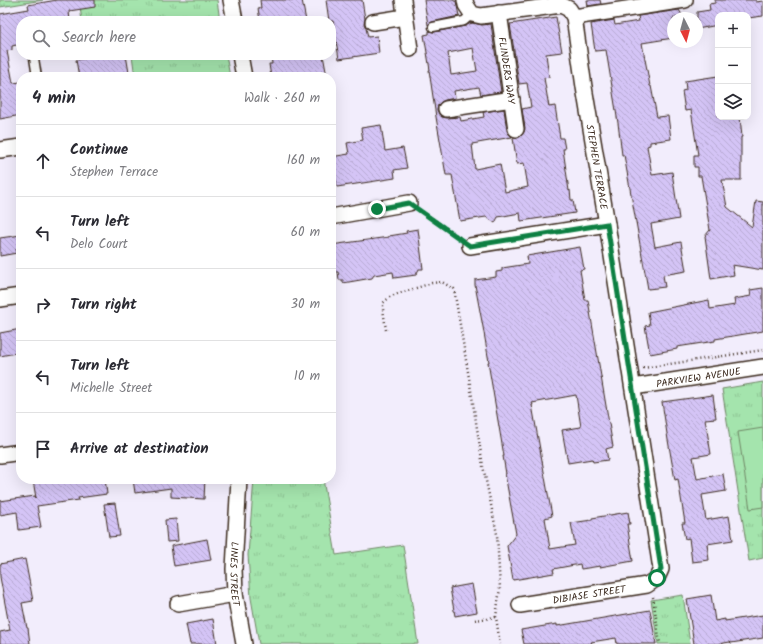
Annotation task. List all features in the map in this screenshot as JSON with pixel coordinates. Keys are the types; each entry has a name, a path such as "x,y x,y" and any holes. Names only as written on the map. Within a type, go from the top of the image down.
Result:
{"street":[{"path":"231,0 233,16"},
{"path":"403,0 410,49"},
{"path":"468,7 481,16 561,5 569,9 574,17 669,1 685,0"},
{"name":"FLINDERS WAY","path":"499,13 516,129"},
{"path":"373,22 405,17"},
{"name":"STEPHEN TERRACE","path":"574,17 661,569 652,582"},
{"path":"241,60 243,72"},
{"path":"446,109 512,99"},
{"path":"0,150 16,148"},
{"path":"336,216 409,203"},
{"path":"470,246 607,224"},
{"path":"0,299 16,297"},
{"name":"PARKVIEW AVENUE","path":"633,387 763,367"},
{"path":"0,455 16,453"},
{"name":"LINES STREET","path":"239,484 234,569 235,594 244,644"},
{"name":"DIBIASE STREET","path":"520,606 652,582"},
{"path":"178,604 235,594"}],"lane":[{"path":"433,27 464,22 468,7"},
{"path":"34,60 36,72"}],"path":[{"path":"409,203 470,246"},
{"path":"386,330 383,304 391,296 413,288 437,282 442,282 454,289 470,378 483,466 497,534 500,588 496,617 500,644"},
{"path":"630,370 763,350"},
{"path":"652,582 660,644"},
{"path":"475,620 496,617"}],"green space":[{"path":"0,0 43,0 0,7"},
{"path":"79,0 217,0 219,16 81,16"},
{"path":"133,60 227,60 229,72 134,72"},
{"path":"763,382 763,558 749,561 722,389"},
{"path":"763,428 763,507 750,509 738,432"},
{"path":"254,484 324,484 336,555 403,545 418,644 259,644 251,598 248,555"},
{"path":"683,595 690,644 658,644 651,600"}],"building":[{"path":"57,0 95,0 95,7 69,11 70,16 16,16 16,45 12,46 12,50 7,51 13,83 16,83 16,116 0,119 0,14 29,9 28,5"},
{"path":"260,0 302,0 305,16 259,16 258,8 261,8"},
{"path":"326,0 362,0 365,19 364,24 368,37 377,36 379,53 339,59 336,40 336,16 328,16"},
{"path":"424,0 454,0 456,1 459,16 432,22 428,25"},
{"path":"587,0 600,0 601,4 588,6"},
{"path":"715,0 763,1 763,16 751,18 751,12 715,12 715,26 703,28 703,12 697,12 710,10 709,4 715,3"},
{"path":"679,10 680,12 667,12 667,39 642,43 657,117 668,116 671,139 650,142 650,145 647,146 652,175 672,172 679,219 651,224 655,247 681,242 686,271 663,275 665,287 648,289 624,155 622,155 606,50 595,51 591,24 614,20 615,25 639,21 638,16"},
{"path":"556,17 562,52 546,54 549,77 544,78 549,107 555,106 560,138 563,138 565,149 563,149 569,191 570,190 571,200 573,200 575,213 521,221 520,213 498,217 495,223 486,217 460,221 452,175 446,175 424,35 429,34 429,31 434,32 473,23 482,25 491,24 501,92 481,95 479,87 454,91 455,98 441,102 438,105 437,110 442,117 460,117 461,121 484,117 483,112 504,109 507,131 512,137 472,144 475,169 500,164 505,192 528,187 524,163 517,164 513,138 518,138 524,132 525,128 522,109 531,107 527,83 519,84 510,24","holes":["473,48 477,71 451,75 448,53"]},
{"path":"76,60 127,60 129,72 78,72"},
{"path":"272,60 324,60 326,72 270,72 269,64 272,64"},
{"path":"715,76 715,120 740,120 742,137 741,180 722,180 727,207 752,227 756,201 763,202 763,270 732,265 734,275 711,279 705,236 710,230 701,176 698,176 698,167 694,167 694,155 698,155 691,110 685,111 682,91 686,90 685,81"},
{"path":"381,125 385,151 403,148 407,168 394,170 395,178 337,187 336,156 349,154 347,143 363,140 361,128"},
{"path":"418,229 423,269 419,269 416,275 394,278 393,272 374,275 372,278 343,283 343,280 339,280 338,272 336,272 336,244 389,237 407,233 406,231"},
{"path":"16,236 16,253 0,256 0,238"},
{"path":"580,247 584,269 580,270 585,300 588,300 613,447 606,449 608,460 593,462 592,459 568,463 562,430 581,427 576,395 532,403 552,516 545,518 550,549 575,545 571,523 628,512 630,524 627,524 633,561 581,569 580,564 553,569 554,573 513,580 507,546 516,534 505,474 504,456 475,280 496,277 496,272 502,271 502,268 528,264 527,256"},
{"path":"763,288 763,331 715,339 715,341 677,347 677,349 650,354 645,326 650,325 648,312 709,300 710,309 735,305 734,299 751,296 750,290"},
{"path":"16,330 16,353 0,356 0,333"},
{"path":"713,395 716,418 705,419 711,454 693,457 697,479 723,474 726,491 702,495 706,520 729,516 733,540 707,544 709,560 692,562 689,538 685,539 682,523 685,523 678,479 675,480 662,402"},
{"path":"34,484 106,484 107,494 37,506 41,527 19,530 17,512 0,515 0,501 35,496 36,498"},
{"path":"134,484 205,484 204,499 171,497 171,488 135,493"},
{"path":"115,503 120,536 109,537 104,504"},
{"path":"176,519 178,541 167,542 165,520"},
{"path":"207,539 211,560 174,566 171,546"},
{"path":"25,559 33,601 22,603 30,644 0,644 0,632 10,630 0,577 0,564"},
{"path":"472,584 477,612 455,616 450,588"},
{"path":"711,595 715,621 725,619 725,621 763,615 763,638 731,643 694,644 687,599"},
{"path":"650,610 656,644 617,644 616,638 591,642 592,644 524,644 521,630 557,624 557,626"},
{"path":"213,619 217,644 190,644 186,624"}],"route":[{"path":"377,209 409,203 470,246 607,224 661,569 657,578"}]}
